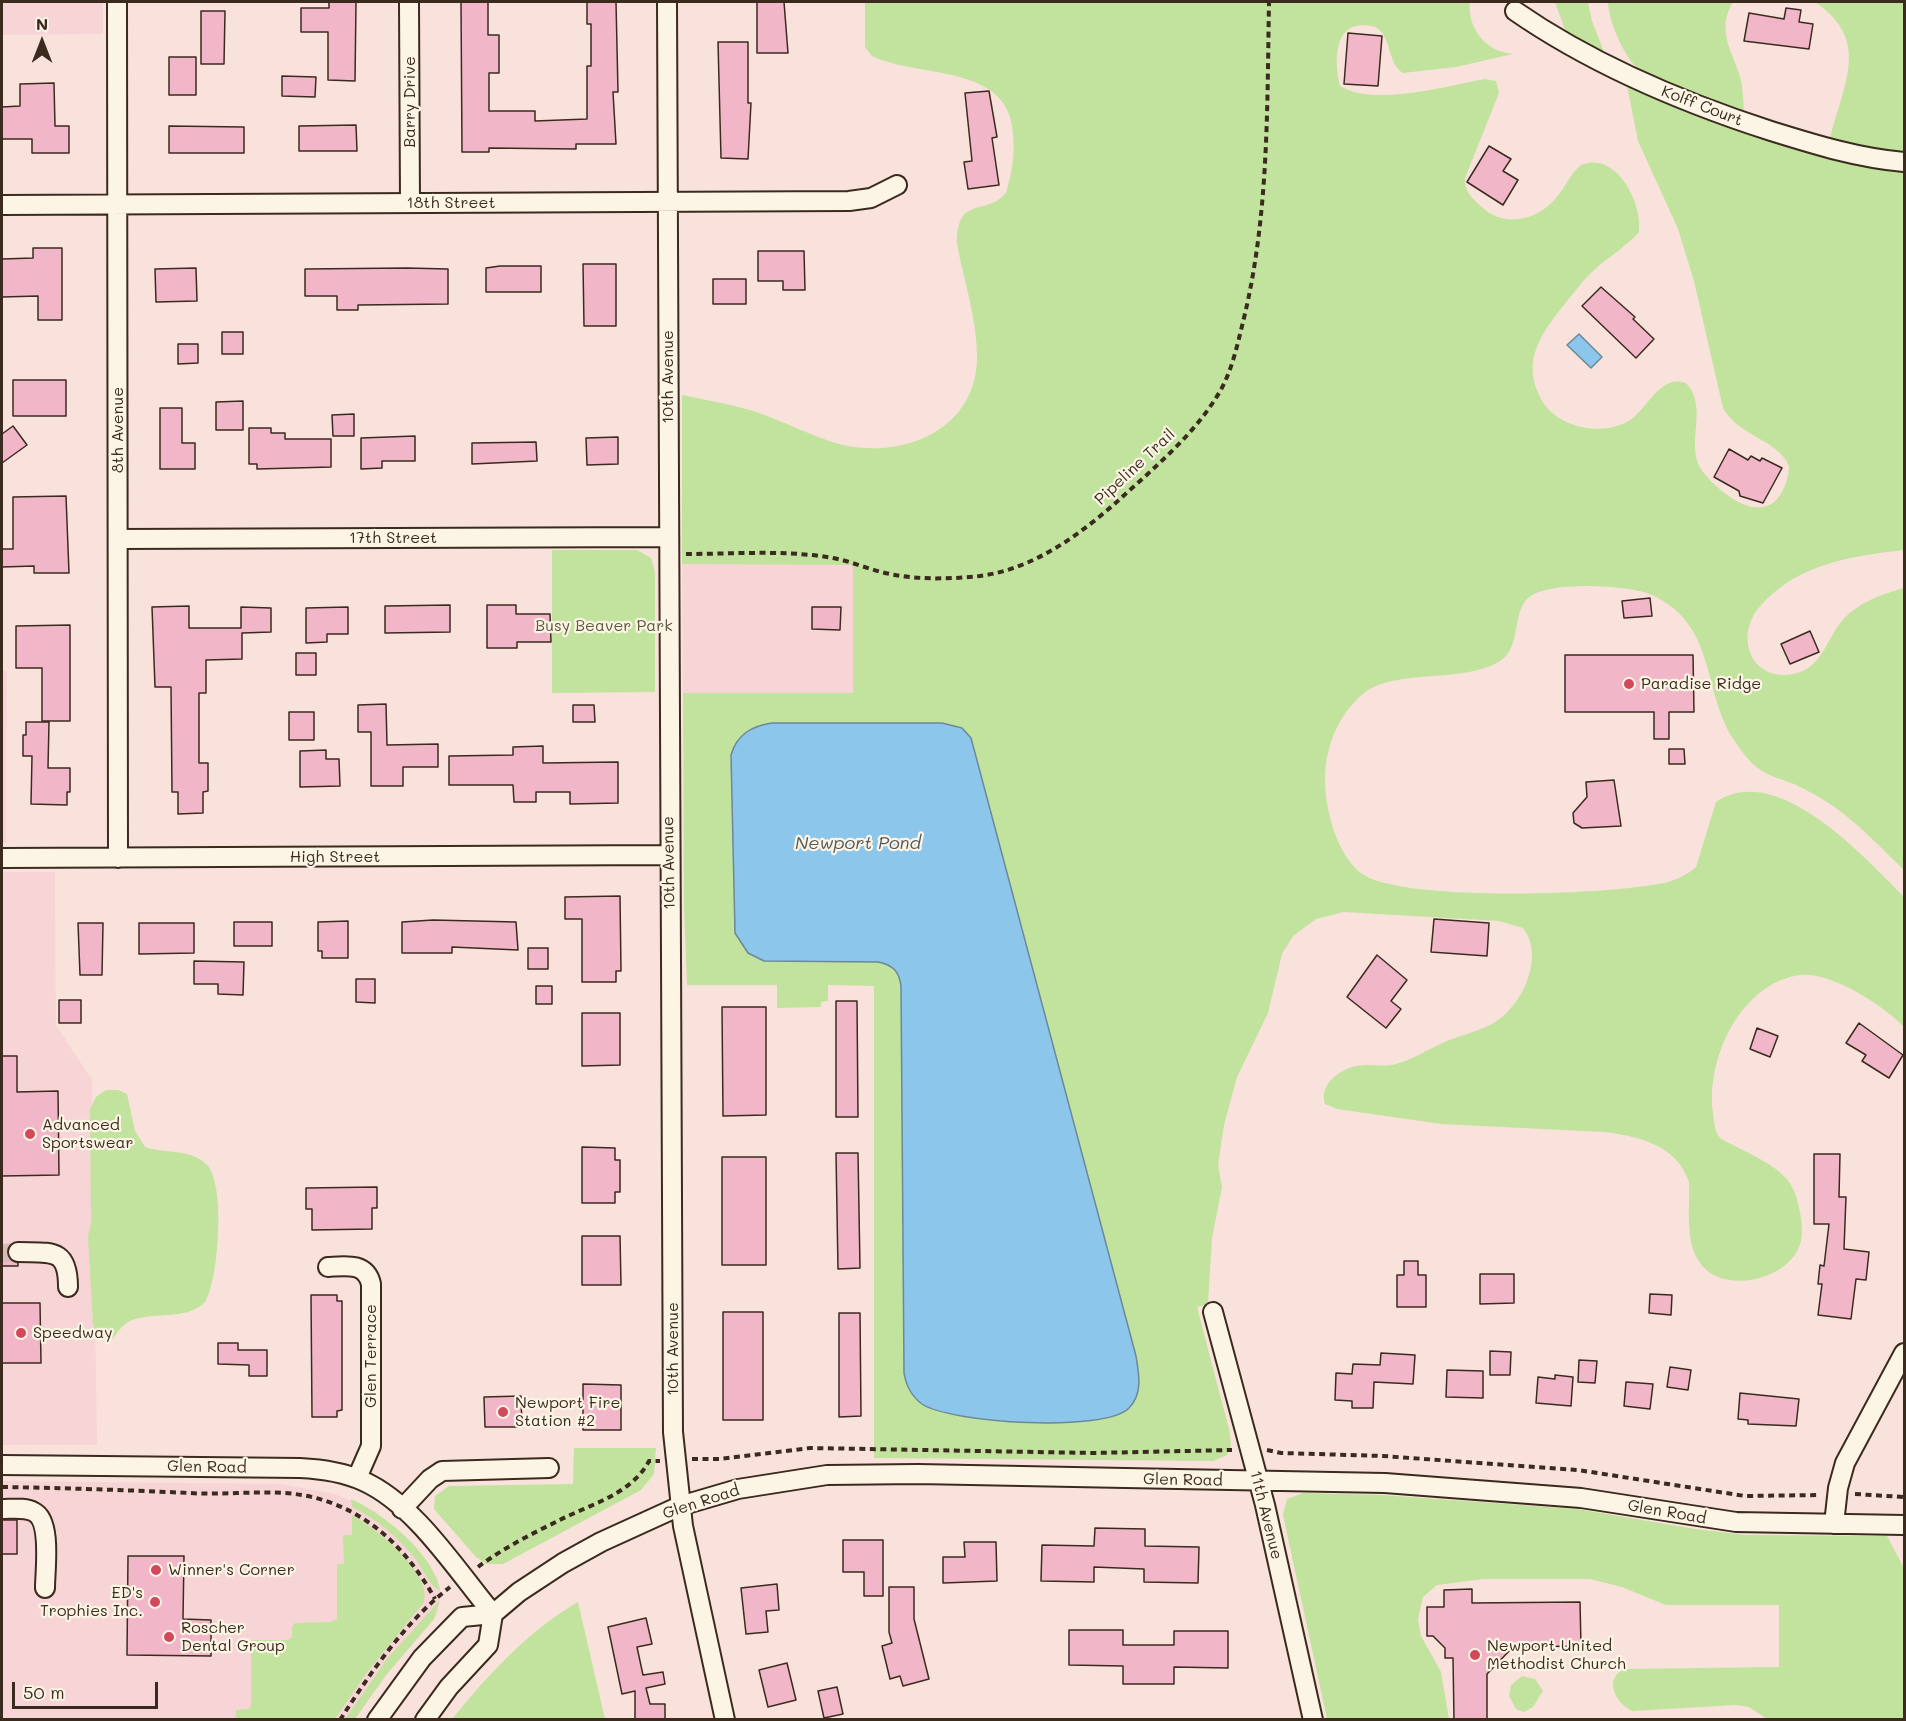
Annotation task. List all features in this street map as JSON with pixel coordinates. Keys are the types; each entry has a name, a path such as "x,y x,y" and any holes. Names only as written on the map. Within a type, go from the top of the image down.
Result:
{"street":[{"name":"8th Avenue","path":"117,2 118,858"},
{"name":"Barry Drive","path":"409,2 410,203"},
{"name":"10th Avenue","path":"667,2 669,203 667,545 672,984 673,1432 680,1506 692,1577 725,1719"},
{"name":"Kolff Court","path":"1515,11 1550,34 1604,64 1697,106 1836,151 1905,162"},
{"name":"18th Street","path":"2,205 669,203 857,200 877,196 897,185"},
{"name":"17th Street","path":"118,539 667,545"},
{"name":"High Street","path":"2,858 669,855"},
{"path":"18,1252 53,1253 60,1257 67,1268 68,1287"},
{"name":"Glen Terrace","path":"328,1267 360,1268 370,1281 371,1446 357,1479"},
{"name":"11th Avenue","path":"1213,1312 1259,1480 1313,1719"},
{"path":"1834,1524 1838,1488 1845,1463 1905,1353"},
{"name":"Glen Road","path":"2,1465 300,1468 327,1470 357,1479 379,1490 402,1509 431,1539 493,1614 526,1587 569,1559 680,1506 738,1489 827,1475 918,1474 1385,1483 1609,1502 1714,1520 1905,1525"},
{"path":"402,1509 430,1479 442,1471 549,1468"},
{"path":"2,1509 32,1510 42,1519 45,1531 45,1588"},
{"path":"376,1719 422,1658 462,1617 493,1614 488,1645 449,1687 425,1719"}],"path":[{"name":"Pipeline Trail","path":"667,545 810,555 907,577 940,578 984,575 1029,561 1058,547 1096,520 1132,488 1182,441 1201,418 1218,394 1236,351 1259,244 1265,166 1269,2"},
{"path":"701,1459 810,1448 1093,1453 1224,1450"},
{"path":"1266,1450 1281,1453 1383,1456 1566,1469 1712,1492 1762,1496 1807,1495"},
{"path":"489,1559 559,1520 620,1491 634,1481 649,1461"},
{"path":"2,1487 291,1494 344,1508 373,1524 409,1558 435,1599 376,1666 340,1719"},
{"path":"1864,1495 1905,1497"}],"shaded area":[{"path":"2,2 103,2 103,34 2,35"},
{"path":"682,542 988,543 1030,693 683,693"},
{"path":"2,671 7,671 6,843 2,843"},
{"path":"2,872 55,872 56,1025 92,1080 97,1445 2,1445"},
{"path":"2,1481 281,1484 335,1494 374,1511 409,1541 437,1577 440,1591 438,1611 434,1619 387,1674 355,1719 2,1720"}],"green space":[{"path":"865,2 1470,2 1472,21 1480,37 1494,49 1513,54 1456,67 1403,73 1394,63 1380,31 1375,27 1356,26 1343,35 1340,42 1337,69 1340,86 1354,92 1391,95 1485,79 1496,81 1499,93 1465,183 1470,195 1483,208 1501,218 1521,219 1540,212 1556,198 1581,165 1594,162 1605,165 1616,172 1625,182 1637,207 1639,232 1588,276 1544,333 1534,356 1533,368 1534,381 1539,395 1545,405 1564,421 1601,429 1625,423 1633,418 1660,389 1668,384 1676,381 1686,383 1693,393 1696,404 1695,451 1703,472 1730,497 1753,507 1764,507 1774,502 1785,486 1789,466 1777,450 1738,425 1723,408 1694,281 1678,229 1638,141 1627,86 1700,116 1807,151 1855,164 1904,171 1904,550 1846,559 1810,570 1793,579 1777,590 1753,616 1748,630 1748,643 1751,655 1758,665 1768,672 1781,675 1797,673 1818,658 1841,622 1855,609 1878,597 1904,588 1904,870 1843,813 1799,786 1767,774 1745,756 1724,721 1698,641 1688,624 1673,608 1652,595 1626,589 1588,586 1551,589 1537,593 1527,599 1522,606 1511,648 1500,661 1468,672 1411,678 1377,685 1364,693 1346,712 1334,734 1325,771 1328,808 1340,847 1355,868 1364,875 1387,884 1465,893 1512,894 1604,890 1668,882 1696,867 1716,802 1740,792 1766,794 1793,804 1819,819 1867,860 1904,897 1904,1027 1884,1009 1841,984 1827,978 1800,975 1779,981 1761,992 1732,1026 1722,1047 1715,1069 1712,1091 1717,1132 1720,1138 1761,1159 1783,1175 1792,1187 1798,1202 1802,1226 1800,1245 1790,1260 1779,1270 1750,1280 1734,1281 1720,1278 1707,1271 1698,1260 1691,1242 1689,1182 1683,1169 1666,1151 1643,1140 1604,1132 1441,1124 1337,1109 1325,1104 1324,1093 1328,1083 1347,1069 1399,1063 1447,1041 1490,1025 1501,1018 1520,995 1531,967 1532,953 1523,928 1499,921 1344,912 1316,919 1293,936 1282,954 1268,1013 1237,1077 1224,1125 1218,1165 1222,1187 1212,1238 1208,1304 1197,1307 1230,1433 1231,1447 1227,1455 1213,1461 874,1458 874,986 828,985 828,1001 821,1002 821,1007 777,1008 777,985 687,985 684,908 683,693 853,693 853,565 682,564 682,395 753,411 843,445 867,448 891,447 913,442 934,433 951,420 965,403 974,382 977,357 973,314 957,244 958,228 967,212 998,200 1006,193 1014,149 1008,111 996,95 980,84 872,56 865,47"},
{"path":"1555,2 1588,2 1592,21 1604,52 1565,30"},
{"path":"1608,2 1733,2 1728,11 1725,29 1740,78 1744,111 1669,84 1635,66 1617,36"},
{"path":"1815,2 1904,2 1904,151 1870,148 1830,138 1846,81 1849,64 1848,47 1843,32 1832,16"},
{"name":"Busy Beaver Park","path":"552,550 637,550 651,558 655,572 655,692 552,693"},
{"path":"106,1090 118,1090 127,1094 135,1131 145,1147 185,1153 206,1164 212,1174 216,1190 218,1231 214,1274 205,1302 188,1312 147,1317 128,1322 112,1339 102,1340 97,1337 93,1325 88,1236 91,1223 90,1109 96,1097"},
{"path":"574,1448 656,1448 654,1474 641,1490 503,1564 486,1564 476,1557 434,1509 435,1496 449,1486 573,1484"},
{"path":"1303,1493 1381,1495 1577,1509 1695,1529 1746,1535 1887,1536 1904,1568 1904,1719 1767,1719 1749,1707 1736,1705 1632,1711 1617,1697 1613,1684 1618,1673 1625,1669 1779,1667 1779,1605 1666,1605 1622,1587 1590,1579 1483,1579 1437,1585 1423,1597 1418,1619 1421,1636 1441,1672 1449,1719 1327,1719 1283,1515 1287,1499"},
{"path":"351,1499 392,1524 418,1549 436,1576 440,1590 430,1582 417,1561 403,1545 388,1530 352,1507"},
{"path":"352,1515 387,1540 411,1565 420,1578 424,1590 424,1602 365,1675 335,1719 236,1719 236,1710 248,1709 251,1706 251,1640 288,1640 292,1637 292,1627 295,1623 330,1622 337,1619 337,1564 344,1564 343,1535 352,1535"},
{"path":"440,1600 434,1619 387,1674 355,1719 345,1719 387,1659"},
{"path":"578,1602 605,1719 452,1719 510,1654 560,1613"},
{"path":"1522,1676 1535,1679 1543,1691 1533,1707 1524,1712 1516,1709 1509,1696 1511,1685"}],"water":[{"path":"1579,334 1602,357 1591,368 1567,345"},
{"name":"Newport Pond","path":"772,723 942,723 962,728 971,738 1136,1356 1139,1384 1136,1396 1129,1408 1114,1416 1090,1421 1060,1423 993,1420 963,1416 938,1411 922,1404 906,1382 904,1373 901,986 899,976 888,965 878,962 764,961 748,953 735,933 731,755 737,742 746,732"}],"building":[{"path":"329,2 356,2 355,81 328,80 328,32 301,32 301,8 329,8"},
{"path":"461,2 488,2 488,35 499,35 499,73 489,73 489,111 535,111 535,121 587,119 587,66 591,66 591,24 587,24 587,2 616,2 618,92 613,92 616,144 576,144 576,149 489,148 489,152 462,152"},
{"path":"757,2 784,2 788,53 757,53"},
{"path":"1786,8 1801,10 1799,22 1813,24 1809,49 1744,41 1749,13 1784,19"},
{"path":"201,11 225,11 224,64 201,64"},
{"path":"1348,33 1382,36 1378,86 1344,84"},
{"path":"718,42 748,42 748,103 751,103 748,159 721,158"},
{"path":"169,57 196,57 196,95 169,95"},
{"path":"282,76 316,77 315,97 282,96"},
{"path":"54,83 55,126 69,126 69,153 32,153 32,139 2,139 2,107 20,106 20,84"},
{"path":"989,91 997,137 992,138 999,185 968,189 964,162 972,161 965,93"},
{"path":"356,125 357,151 299,151 299,126"},
{"path":"169,126 244,127 244,153 169,153"},
{"path":"1489,146 1511,159 1503,171 1518,180 1503,205 1467,182"},
{"path":"33,248 62,248 62,320 38,320 38,296 2,297 2,259 33,258"},
{"path":"758,251 804,251 805,290 783,290 783,281 758,281"},
{"path":"583,264 616,264 616,326 584,326"},
{"path":"541,266 541,292 486,292 486,268"},
{"path":"196,268 197,301 156,302 155,269"},
{"path":"305,269 448,269 448,304 358,305 358,310 337,310 337,296 305,296"},
{"path":"713,279 746,279 746,304 713,304"},
{"path":"1601,287 1635,317 1633,319 1654,339 1636,358 1582,306"},
{"path":"222,332 243,332 243,354 222,354"},
{"path":"178,344 198,344 198,363 178,364"},
{"path":"13,380 66,380 66,416 13,416"},
{"path":"243,401 243,430 216,430 216,402"},
{"path":"160,408 182,408 182,443 195,443 195,469 160,469"},
{"path":"354,414 354,436 333,436 332,415"},
{"path":"13,426 27,445 2,463 2,434"},
{"path":"249,428 271,428 271,433 285,433 285,439 331,439 331,467 257,469 257,464 249,464"},
{"path":"415,436 415,461 382,461 382,468 361,469 361,438"},
{"path":"618,437 618,464 587,465 586,438"},
{"path":"536,442 537,461 472,464 472,443"},
{"path":"1729,449 1748,460 1751,456 1760,461 1762,458 1782,468 1763,503 1740,496 1739,491 1714,477"},
{"path":"66,496 69,573 34,573 34,566 2,567 2,549 13,549 13,497"},
{"path":"1650,598 1652,616 1624,618 1622,601"},
{"path":"450,605 450,632 385,633 385,606"},
{"path":"487,605 516,605 516,614 550,614 551,642 517,642 517,648 487,648"},
{"path":"189,606 189,628 241,628 241,607 271,608 271,632 242,633 242,659 206,660 206,693 199,693 199,763 208,763 208,791 203,792 203,813 178,814 178,792 172,792 171,687 155,687 152,607"},
{"path":"348,607 348,634 327,634 327,642 306,643 306,608"},
{"path":"812,607 841,607 840,630 812,629"},
{"path":"70,625 70,721 42,721 42,668 16,668 16,626"},
{"path":"1810,631 1819,652 1790,664 1781,644"},
{"path":"296,653 316,653 316,675 296,675"},
{"name":"Paradise Ridge","path":"1565,655 1693,655 1694,712 1669,712 1669,739 1654,739 1654,712 1565,712"},
{"path":"386,704 387,745 438,744 438,767 403,767 403,786 371,786 371,732 358,732 358,705"},
{"path":"573,705 594,705 595,722 573,722"},
{"path":"289,712 314,712 314,740 289,740"},
{"path":"26,722 49,722 48,768 70,768 70,792 67,792 67,805 31,804 32,756 23,756 23,735 26,735"},
{"path":"543,746 543,763 618,762 618,803 570,804 570,792 536,792 536,802 514,802 513,785 449,785 449,756 513,755 513,747"},
{"path":"1669,749 1684,749 1685,764 1669,764"},
{"path":"326,750 326,759 339,759 340,786 300,787 300,751"},
{"path":"1614,780 1621,826 1582,828 1574,823 1573,813 1587,797 1586,782"},
{"path":"620,896 621,971 616,971 616,982 582,982 582,919 565,919 565,897"},
{"path":"1434,919 1489,923 1487,956 1431,952"},
{"path":"433,920 516,922 518,950 452,947 452,953 402,953 402,922"},
{"path":"348,921 348,958 322,958 322,951 318,951 318,922"},
{"path":"234,922 272,922 272,946 234,946"},
{"path":"78,923 103,923 102,975 80,975"},
{"path":"139,923 194,923 194,953 139,954"},
{"path":"528,948 548,948 548,969 528,969"},
{"path":"1377,955 1407,980 1391,1001 1401,1009 1386,1028 1347,997"},
{"path":"194,961 244,962 243,995 218,994 218,984 194,984"},
{"path":"356,979 375,979 375,1003 356,1002"},
{"path":"536,986 552,986 552,1004 536,1004"},
{"path":"59,1000 81,1000 81,1023 59,1023"},
{"path":"836,1001 857,1001 858,1117 836,1117"},
{"path":"722,1007 766,1007 766,1115 723,1116"},
{"path":"582,1013 620,1013 620,1065 582,1066"},
{"path":"1859,1023 1903,1055 1889,1078 1862,1061 1866,1055 1846,1043"},
{"path":"1757,1028 1778,1036 1770,1057 1750,1049"},
{"name":"Advanced Sportswear","path":"2,1056 17,1056 17,1092 58,1091 59,1175 2,1176"},
{"path":"582,1147 615,1148 615,1160 620,1160 620,1192 615,1192 615,1203 582,1203"},
{"path":"836,1153 858,1153 860,1268 838,1269"},
{"path":"1814,1154 1840,1154 1839,1197 1846,1197 1844,1249 1869,1252 1866,1280 1856,1279 1851,1319 1818,1315 1822,1284 1818,1284 1820,1265 1824,1266 1829,1224 1814,1224"},
{"path":"722,1157 766,1157 766,1265 722,1265"},
{"path":"377,1187 377,1208 372,1208 372,1229 312,1230 312,1209 306,1209 306,1188"},
{"path":"582,1236 620,1236 621,1285 582,1285"},
{"path":"2,1245 9,1245 8,1257 18,1263 18,1266 2,1266"},
{"path":"1404,1261 1418,1261 1418,1275 1426,1275 1426,1307 1397,1307 1397,1275 1404,1275"},
{"path":"1480,1274 1514,1274 1514,1303 1480,1304"},
{"path":"1650,1294 1672,1295 1671,1315 1649,1313"},
{"path":"311,1295 337,1295 337,1301 342,1301 342,1410 337,1411 337,1417 312,1417"},
{"name":"Speedway","path":"2,1303 40,1303 41,1363 2,1363"},
{"path":"723,1312 763,1312 763,1420 723,1420"},
{"path":"839,1313 860,1313 861,1416 839,1417"},
{"path":"218,1343 238,1343 238,1350 267,1350 267,1376 249,1376 249,1365 218,1364"},
{"path":"1490,1351 1511,1352 1510,1375 1490,1375"},
{"path":"1381,1353 1415,1355 1413,1384 1374,1382 1373,1408 1352,1408 1352,1401 1335,1400 1336,1373 1352,1374 1353,1364 1380,1365"},
{"path":"1579,1360 1597,1361 1595,1383 1578,1382"},
{"path":"1670,1367 1691,1370 1688,1390 1667,1387"},
{"path":"1447,1370 1483,1371 1483,1398 1446,1397"},
{"path":"1555,1375 1573,1377 1571,1406 1536,1403 1538,1377 1555,1379"},
{"path":"1626,1382 1653,1384 1650,1409 1624,1406"},
{"path":"583,1384 621,1385 621,1430 583,1430"},
{"path":"1740,1393 1799,1399 1796,1426 1748,1424 1748,1420 1738,1419"},
{"name":"Newport Fire Station #2","path":"521,1396 522,1427 485,1427 484,1397"},
{"path":"2,1520 17,1520 17,1554 2,1554"},
{"path":"1095,1528 1145,1529 1145,1546 1199,1547 1198,1583 1144,1582 1144,1569 1094,1567 1094,1582 1041,1581 1042,1545 1094,1546"},
{"path":"843,1540 883,1540 883,1596 864,1596 864,1572 843,1572"},
{"path":"964,1542 996,1542 997,1581 943,1583 943,1557 965,1557"},
{"path":"128,1556 184,1556 183,1619 211,1620 211,1656 127,1655"},
{"path":"777,1584 779,1610 766,1611 768,1632 746,1634 741,1588"},
{"path":"889,1587 914,1587 914,1619 929,1679 903,1686 900,1676 890,1679 882,1646 892,1643 889,1632"},
{"name":"Newport United Methodist Church","path":"1472,1589 1472,1603 1580,1602 1581,1646 1513,1647 1487,1674 1487,1719 1454,1719 1453,1658 1445,1658 1445,1648 1433,1636 1427,1636 1427,1607 1444,1607 1444,1590"},
{"path":"646,1618 652,1644 637,1647 643,1675 663,1672 665,1684 646,1688 650,1704 665,1704 665,1719 635,1719 635,1691 622,1694 608,1627"},
{"path":"1069,1630 1123,1630 1123,1645 1174,1645 1174,1631 1228,1631 1228,1668 1174,1667 1174,1684 1123,1684 1123,1666 1069,1665"},
{"path":"787,1663 796,1700 768,1707 759,1670"},
{"path":"837,1687 843,1714 824,1718 818,1691"}],"tunnel":[{"path":"2,1253 18,1252"}],"place":[{"name":"Paradise Ridge","path":"1629,684"},
{"name":"Advanced Sportswear","path":"30,1134"},
{"name":"Speedway","path":"21,1333"},
{"name":"Newport Fire Station #2","path":"503,1412"},
{"name":"Winner's Corner","path":"156,1570"},
{"name":"ED's Trophies Inc.","path":"155,1602"},
{"name":"Roscher Dental Group","path":"169,1637"},
{"name":"Newport United Methodist Church","path":"1475,1655"}]}
